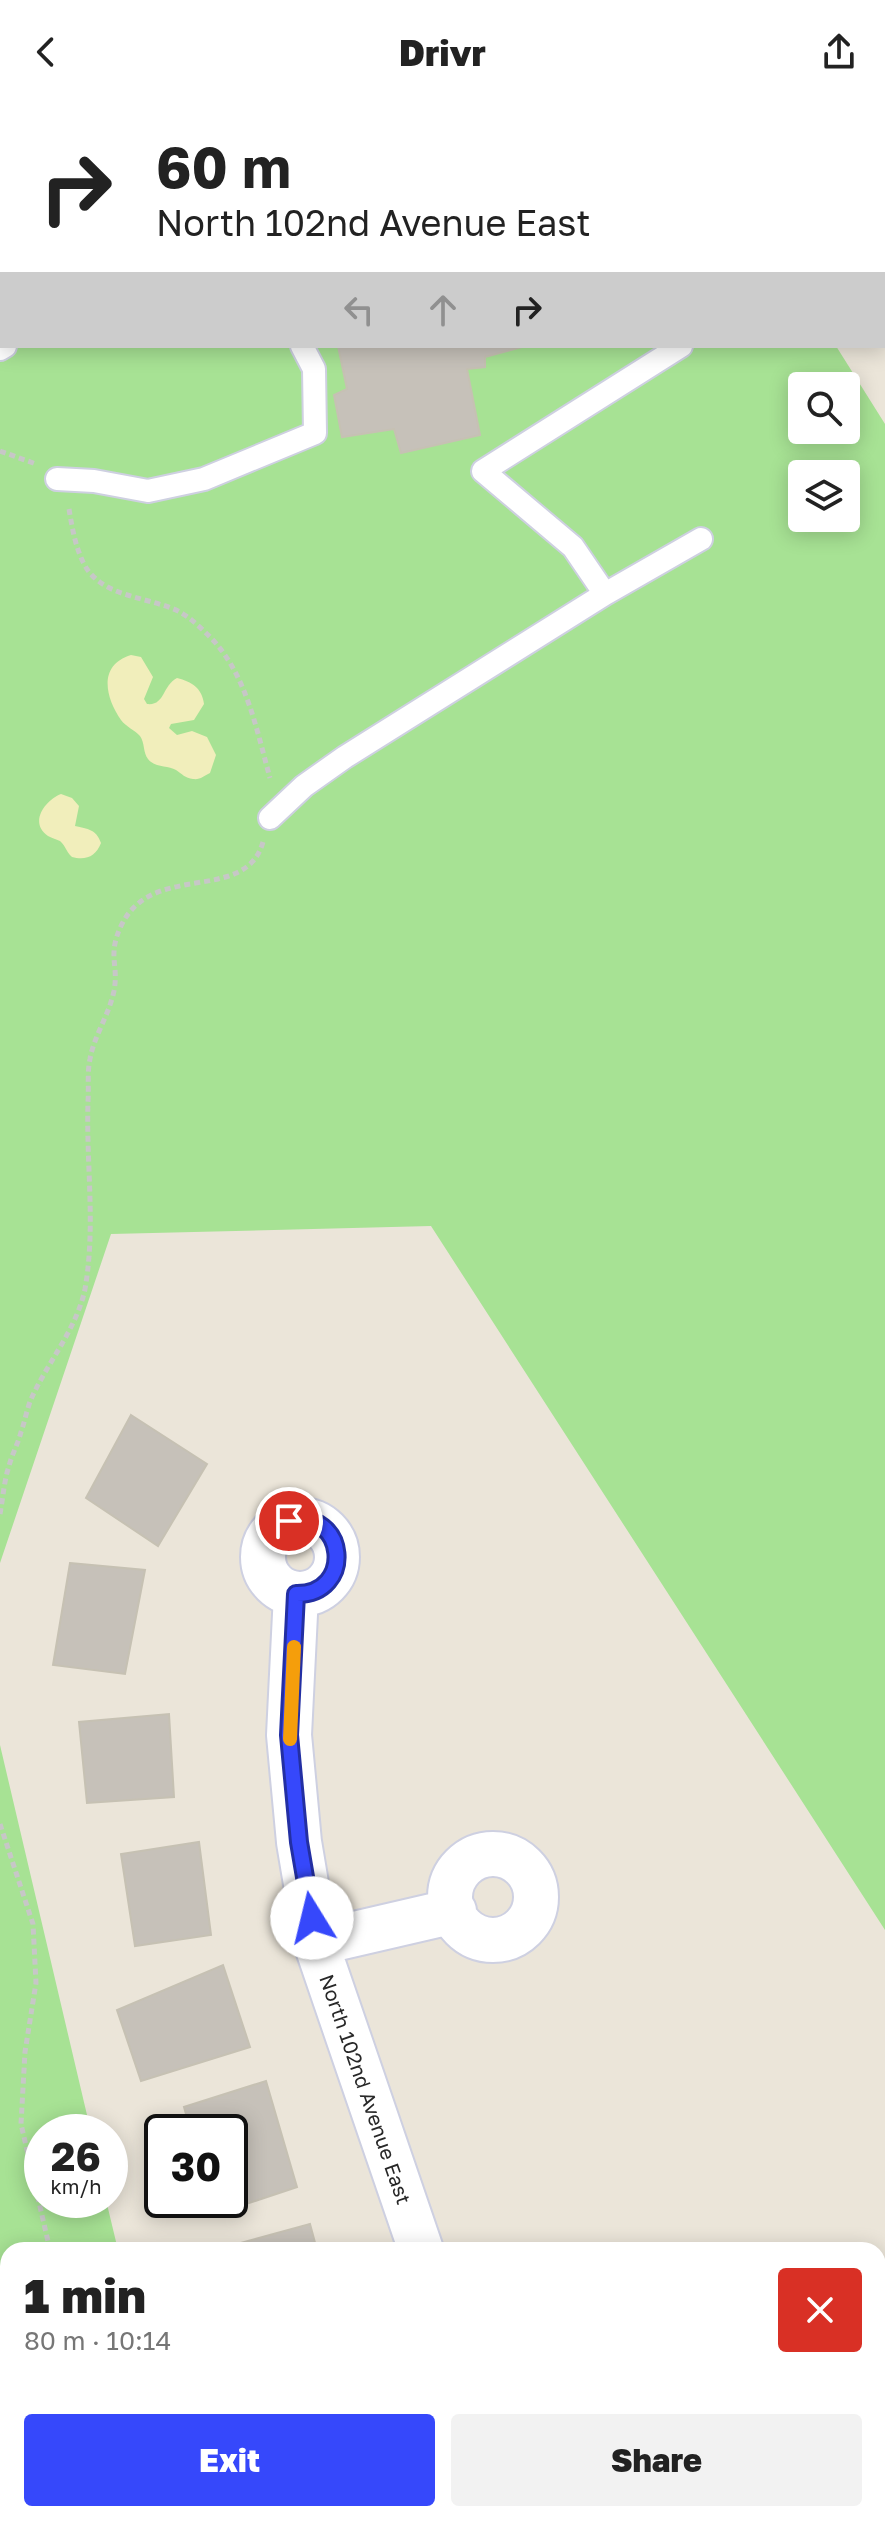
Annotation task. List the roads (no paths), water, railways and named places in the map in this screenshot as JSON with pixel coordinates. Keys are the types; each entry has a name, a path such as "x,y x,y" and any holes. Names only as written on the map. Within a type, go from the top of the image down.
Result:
{"street":[{"name":"North 102nd Avenue East","path":"296,1594 289,1735 299,1842 316,1943 418,2242"},
{"path":"316,1943 454,1911"}],"lane":[{"path":"57,479 94,481 148,491 204,479 315,433 314,369 303,348"},
{"path":"605,594 573,547 483,471 678,348"},
{"path":"270,818 304,786 345,757 605,594 701,539"}]}
